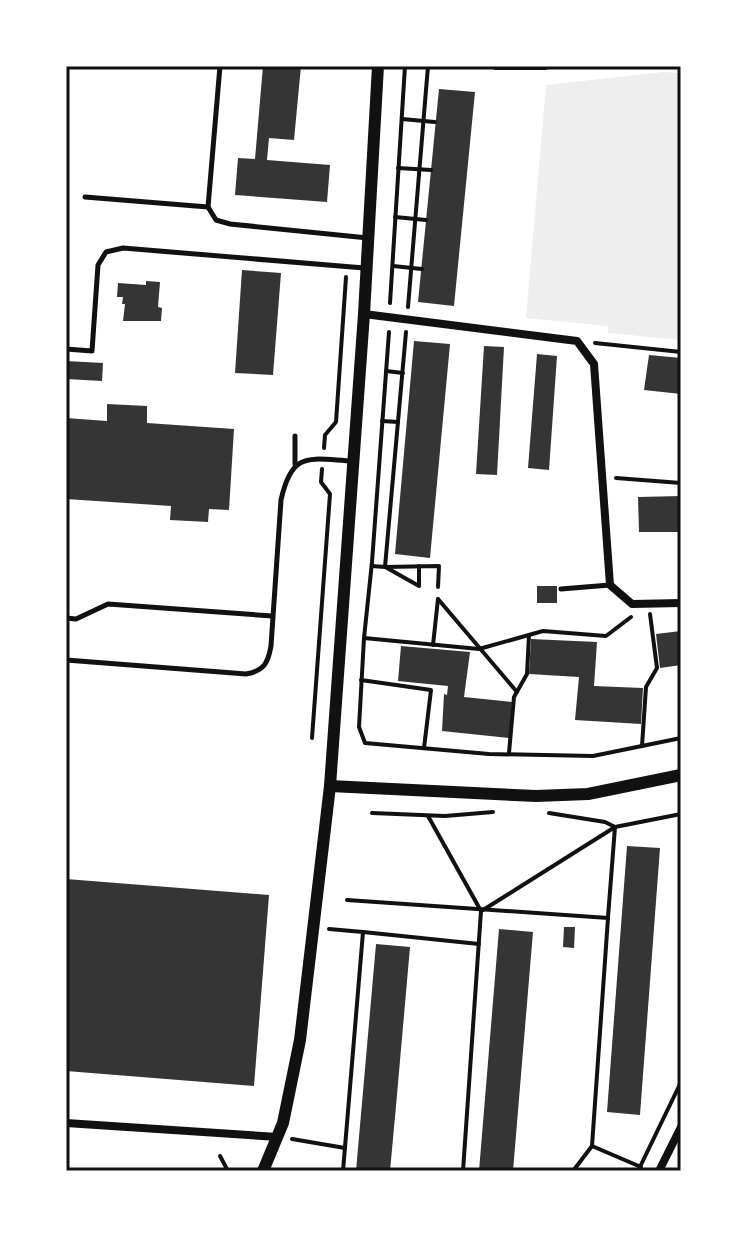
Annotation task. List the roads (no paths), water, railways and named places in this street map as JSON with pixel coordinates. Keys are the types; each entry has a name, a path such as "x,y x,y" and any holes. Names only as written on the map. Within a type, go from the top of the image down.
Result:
{"street":[{"path":"263,1171 279,1138 300,1040 330,786 369,239 378,66"},
{"path":"496,66 545,66"},
{"path":"364,314 577,341 594,364 610,585 632,604 681,603"},
{"path":"330,786 549,796 588,794 681,775"},
{"path":"66,1123 279,1138"},
{"path":"659,1171 681,1127"}],"lane":[{"path":"220,66 208,207 216,220 369,239"},
{"path":"85,197 208,207"},
{"path":"66,349 92,351 98,265 106,252 123,248 367,268"},
{"path":"66,660 246,674 259,672 268,663 281,500 286,478 295,464 295,436"},
{"path":"295,464 323,460 354,461"},
{"path":"561,589 610,585"},
{"path":"66,618 76,619 108,604 272,616"}]}
